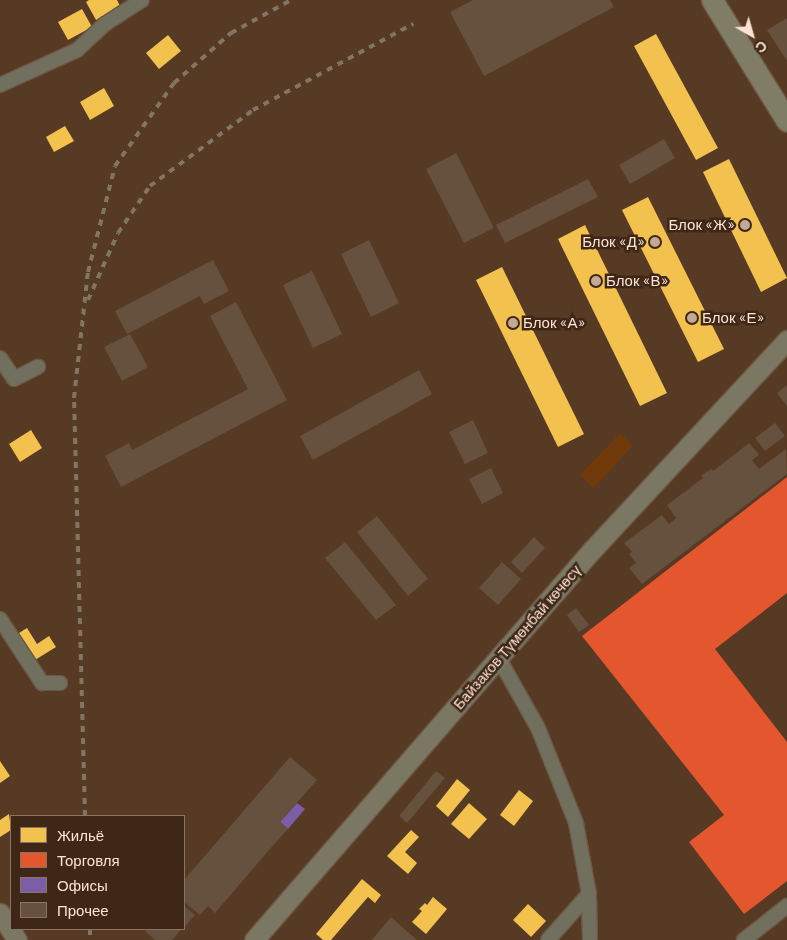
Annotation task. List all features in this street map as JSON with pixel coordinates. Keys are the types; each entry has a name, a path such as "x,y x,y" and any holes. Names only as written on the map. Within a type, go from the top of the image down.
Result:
{"main road":[{"path":"712,0 787,121"},
{"name":"Байзаков Түмөнбай көчөсү","path":"254,940 592,550 787,340"},
{"path":"0,913 10,929"}],"street":[{"path":"0,85 76,50 105,24 142,0"},
{"path":"0,358 14,379 38,367"},
{"path":"0,619 42,683 60,683"},
{"path":"498,657 538,728 576,823 589,894 590,940"},
{"path":"548,940 589,894"},
{"path":"744,940 787,906"}],"shaded area":[{"path":"620,433 633,446 593,488 580,475"}],"building: Жильё":[{"path":"89,0 117,0 120,6 96,20 86,2"},
{"path":"82,9 92,27 68,40 58,22"},
{"path":"656,34 718,148 696,160 634,46"},
{"path":"168,35 181,51 159,69 146,53"},
{"path":"104,88 114,106 90,120 80,102"},
{"path":"65,126 74,141 54,152 46,137"},
{"name":"Блок «Ж»","path":"729,159 787,278 761,292 703,172"},
{"path":"648,197 724,349 698,362 622,210"},
{"path":"585,225 667,393 640,406 558,239"},
{"path":"502,267 584,434 558,447 476,280"},
{"path":"31,430 42,448 20,462 9,444"},
{"path":"27,628 37,644 49,636 56,647 35,660 19,633"},
{"path":"0,761 10,776 0,783"},
{"path":"457,779 470,790 448,817 436,806"},
{"path":"519,790 533,801 514,826 500,815"},
{"path":"469,803 487,819 469,839 451,824"},
{"path":"9,814 10,831 0,837 0,820"},
{"path":"411,830 419,837 405,852 417,863 408,874 387,856"},
{"path":"362,879 381,895 375,903 368,897 331,940 323,940 316,934"},
{"path":"433,897 447,909 426,934 412,922 422,911 419,909 425,903 427,905"},
{"path":"528,904 546,921 531,937 513,920"}],"building: Торговля":[{"path":"787,477 787,593 715,649 787,742 787,881 744,914 689,842 724,815 582,636"}],"building: Офисы":[{"path":"297,803 305,809 288,829 280,822"}],"building: Прочее":[{"path":"473,0 610,0 614,7 484,76 450,12"},
{"path":"787,18 787,61 767,30"},
{"path":"664,139 675,158 630,184 619,165"},
{"path":"456,153 494,228 464,243 426,169"},
{"path":"588,179 598,197 505,243 496,225"},
{"path":"369,240 399,303 371,317 341,254"},
{"path":"213,260 229,291 204,304 200,296 127,334 115,311"},
{"path":"312,271 342,334 313,348 283,285"},
{"path":"236,302 287,400 121,487 105,456 129,443 132,450 248,389 210,316"},
{"path":"130,334 148,367 122,381 104,347"},
{"path":"419,370 432,394 313,460 300,436"},
{"path":"787,385 787,406 777,393"},
{"path":"473,420 488,453 465,464 449,432"},
{"path":"775,423 785,436 765,451 755,438"},
{"path":"749,443 759,455 752,460 759,469 786,449 787,474 642,584 629,568 636,563 629,554 632,552 624,543 662,515 669,524 676,518 667,505 703,478 701,476 711,469 713,471"},
{"path":"491,468 503,493 482,504 469,479"},
{"path":"377,516 428,579 408,596 357,532"},
{"path":"534,537 545,548 522,573 511,562"},
{"path":"345,542 396,605 376,620 325,558"},
{"path":"502,562 521,579 498,605 479,588"},
{"path":"576,608 589,625 579,632 567,615"},
{"path":"290,757 317,780 280,822 288,829 215,913 208,906 200,915 185,903 185,879"},
{"path":"436,771 445,778 407,823 399,816"},
{"path":"185,907 195,915 185,927"},
{"path":"391,917 417,940 372,940"},
{"path":"181,930 172,940 155,940 145,931"}],"railway":[{"path":"85,815 74,398 88,272 115,166 174,83 231,33 291,0"},
{"path":"88,300 118,233 150,186 253,110 413,24"},
{"path":"90,930 90,940"}],"place":[{"name":"Блок «Ж»","path":"745,225"},
{"name":"Блок «Д»","path":"655,242"},
{"name":"Блок «В»","path":"596,281"},
{"name":"Блок «Е»","path":"692,318"},
{"name":"Блок «А»","path":"513,323"}]}
